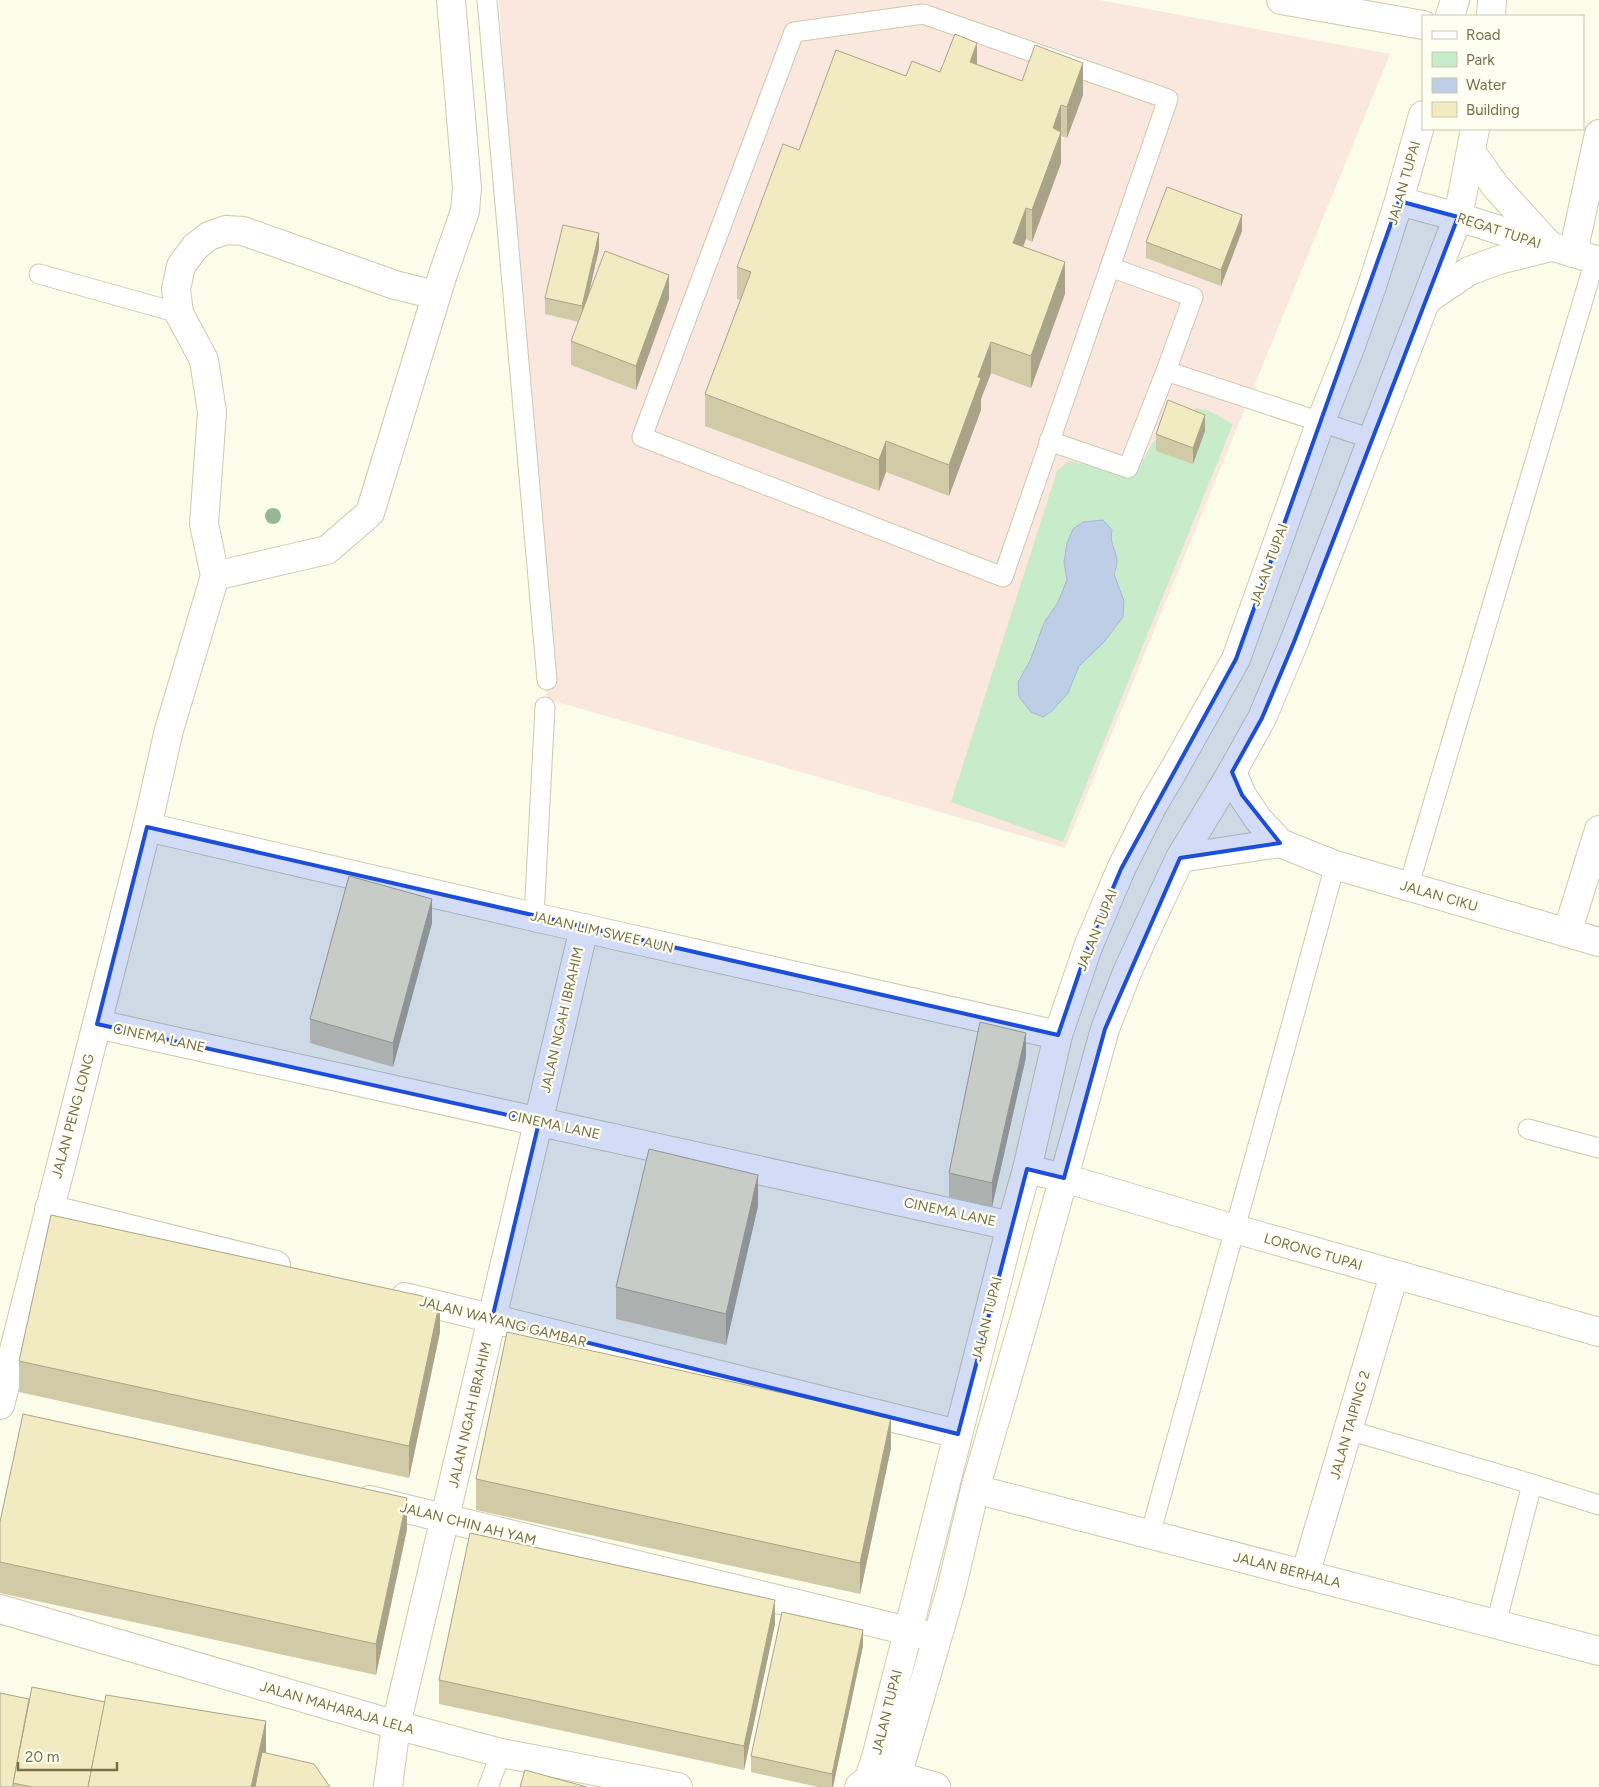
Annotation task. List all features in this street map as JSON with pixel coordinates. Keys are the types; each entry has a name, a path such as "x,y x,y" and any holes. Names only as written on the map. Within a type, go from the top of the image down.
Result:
{"street":[{"path":"436,295 395,285 243,231 226,230 209,236 195,247 181,266 176,288 178,313 204,360 212,412 204,524 215,576 328,550 370,513 436,295 465,211 467,188 451,0"},
{"path":"1281,0 1422,25"},
{"path":"1450,15 1455,0"},
{"path":"1491,15 1492,0"},
{"name":"JALAN TUPAI","path":"880,1782 877,1754 1027,1169 1058,1035 1088,947 1121,869 1153,805 1236,659 1321,421 1350,348 1399,202 1422,120"},
{"path":"1579,255 1599,134"},
{"path":"1473,140 1496,187 1579,255"},
{"name":"JALAN TUPAI","path":"880,1782 937,1638 951,1590 975,1489 1105,1029 1128,970 1180,858 1262,718 1294,642 1458,217 1473,140"},
{"name":"REGAT TUPAI","path":"1399,202 1458,217 1579,255"},
{"path":"1428,298 1469,271 1498,260 1579,255"},
{"name":"JALAN PENG LONG","path":"6,1409 49,1209 147,827 168,730 215,576"},
{"path":"1232,772 1242,795 1258,819 1280,843"},
{"name":"JALAN LIM SWEE AUN","path":"147,827 534,917 1058,1035"},
{"path":"1567,933 1599,830"},
{"path":"1180,858 1280,843"},
{"name":"JALAN CIKU","path":"1280,843 1335,865 1408,888 1599,942"},
{"name":"JALAN NGAH IBRAHIM","path":"388,1787 396,1726 584,928"},
{"name":"CINEMA LANE","path":"97,1024 1011,1226"},
{"name":"LORONG TUPAI","path":"1027,1169 1599,1332"},
{"path":"49,1209 300,1271"},
{"name":"JALAN TAIPING 2","path":"1305,1575 1394,1275"},
{"name":"JALAN WAYANG GAMBAR","path":"376,1290 958,1434"},
{"name":"JALAN BERHALA","path":"975,1489 1599,1651"},
{"name":"JALAN CHIN AH YAM","path":"348,1494 937,1638"},
{"name":"JALAN MAHARAJA LELA","path":"0,1609 396,1726 501,1753 678,1787"},
{"path":"880,1782 936,1787"}],"lane":[{"path":"487,0 547,680"},
{"path":"923,14 1168,99 1110,267 1003,577 642,437 794,32 923,14"},
{"path":"1408,888 1579,255"},
{"path":"1049,441 1128,468 1193,297 1110,267"},
{"path":"39,274 178,313"},
{"path":"1166,371 1372,439"},
{"path":"534,917 545,706"},
{"path":"1150,1535 1236,1230 1335,865"},
{"path":"1528,1129 1599,1148"},
{"path":"1348,1430 1599,1505"},
{"path":"1496,1624 1532,1484"},
{"path":"488,1787 501,1753"}],"highlighted area":[{"path":"1399,201 1458,217 1294,642 1262,718 1232,772 1242,795 1280,843 1180,858 1105,1029 1064,1178 1027,1169 958,1434 492,1319 539,1122 97,1024 147,827 1058,1035 1088,947 1121,869 1236,659"}],"shaded area":[{"path":"499,0 1099,0 1390,54 1065,848 547,699"}],"green space":[{"path":"1196,408 1209,411 1233,424 1063,842 951,802 1057,471 1069,461 1129,476 1144,458 1153,442"}],"water":[{"path":"1103,520 1112,530 1111,537 1117,561 1114,574 1124,601 1123,617 1104,642 1079,666 1068,693 1052,711 1043,717 1031,712 1019,697 1018,682 1030,661 1044,623 1058,602 1067,580 1064,562 1067,543 1073,529 1083,522"}],"building":[{"path":"955,34 977,43 970,62 1022,81 1035,45 1083,63 1067,107 1061,105 1053,128 1061,132 1032,210 1026,208 1013,243 1065,262 1031,356 991,342 978,377 981,378 949,465 886,441 879,460 705,394 751,272 737,267 783,144 799,150 836,50 906,76 912,61 940,72"},
{"path":"1167,187 1242,215 1221,270 1146,242"},
{"path":"563,225 599,233 582,306 545,298"},
{"path":"605,251 669,275 636,366 571,341"},
{"path":"1168,400 1205,415 1193,448 1156,434"},
{"path":"349,876 432,899 393,1043 310,1019"},
{"path":"980,1022 1026,1033 992,1183 949,1173"},
{"path":"649,1149 758,1175 726,1314 616,1287"},
{"path":"51,1215 440,1300 409,1446 19,1361"},
{"path":"507,1332 891,1417 860,1563 476,1479"},
{"path":"23,1414 407,1498 376,1644 0,1562 0,1522"},
{"path":"470,1533 775,1600 744,1746 439,1680"},
{"path":"782,1612 863,1630 832,1774 751,1756"},
{"path":"32,1687 105,1702 88,1787 32,1787 13,1783"},
{"path":"0,1693 29,1699 13,1787 0,1787"},
{"path":"106,1695 266,1721 251,1787 88,1787"},
{"path":"262,1752 314,1764 330,1787 255,1787"},
{"path":"525,1770 587,1787 520,1787"}]}
